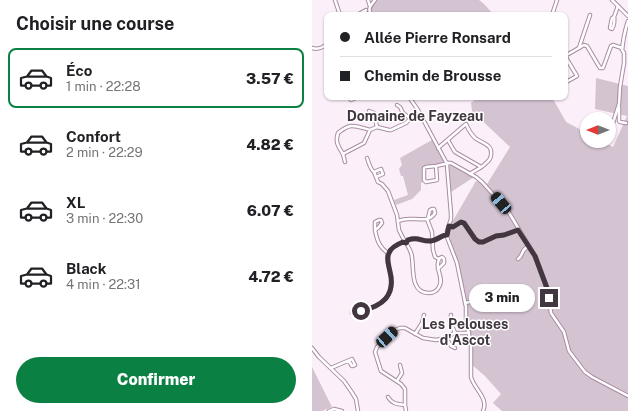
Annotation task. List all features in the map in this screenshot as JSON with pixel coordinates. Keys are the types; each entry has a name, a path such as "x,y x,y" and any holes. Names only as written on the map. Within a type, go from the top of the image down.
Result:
{"street":[{"path":"335,0 339,12"},
{"path":"368,0 370,6"},
{"path":"367,12 375,0"},
{"path":"553,12 557,0"},
{"path":"612,0 628,16"},
{"path":"614,17 618,6"},
{"path":"579,48 590,15"},
{"path":"626,123 620,122 619,120 619,104 624,63 624,53 622,48 628,21"},
{"path":"568,54 584,45 587,46 600,68 603,67 611,46 613,45 622,48"},
{"path":"312,48 317,49 324,46"},
{"path":"568,61 577,76 568,81"},
{"path":"411,100 447,163 451,214 447,235 457,263 465,303 466,322 472,344 472,382 484,400 485,405 483,411"},
{"path":"616,114 619,104"},
{"path":"397,105 403,113 410,118"},
{"path":"369,111 376,116 377,127"},
{"path":"345,162 343,154 336,144 337,134 339,131 352,125 370,130 377,127 391,130 406,124 410,118 420,114"},
{"path":"438,148 466,124 475,138 491,148 492,153 486,163 470,174"},
{"path":"343,154 364,143 370,130"},
{"path":"448,140 455,152 481,167"},
{"path":"367,158 370,168 374,172 378,182 388,191 395,208 399,230 412,256 413,278 416,285 423,292 429,293 437,290 440,286 441,283 437,263 439,259"},
{"path":"436,166 437,180 426,182 424,180 424,168 451,163 482,182 508,211 539,265 548,292 550,314 564,332 569,351 585,372 628,396"},
{"path":"374,172 381,169 383,174 376,177"},
{"path":"398,221 409,219 428,219 432,232 435,257 439,259 442,257 444,259 442,265 438,269"},
{"path":"449,226 453,227 460,222 463,222 479,242 518,230"},
{"path":"375,230 378,242 388,253"},
{"path":"360,311 378,305 385,300 388,295 391,275 388,253 391,250 405,241 416,238 433,241 447,235"},
{"path":"518,259 522,251 529,246"},
{"path":"465,303 484,299 486,294 517,288"},
{"path":"415,334 422,323 424,315"},
{"path":"450,315 450,322 455,333"},
{"path":"406,411 405,388 403,385 381,371 375,352 377,347 395,330 400,328 405,328 422,338 433,340 440,340 455,333 469,332"},
{"path":"446,337 451,346 455,348"},
{"path":"312,348 351,390 356,399 358,411"},
{"path":"331,368 349,360"},
{"path":"397,381 402,373 400,365"},
{"path":"388,397 395,404 405,405"},
{"path":"329,411 334,409 342,411"}],"shaded area":[{"path":"375,0 479,0 491,12 369,12"},
{"path":"596,78 628,86 628,411 502,411 493,403 501,394 485,376 471,364 471,342 467,326 466,311 457,263 447,231 476,181 487,184 510,147 472,111 471,103 474,100 554,100 566,122 580,129 580,148 616,148 616,140 627,116 616,114 616,112 595,109"},
{"path":"432,140 443,160 443,163 423,167 423,182 421,183 421,190 412,199 396,205 394,200 408,195 403,176 401,176 399,169 402,165 400,158"},
{"path":"451,165 474,177 451,192 449,166"},
{"path":"312,367 332,407 322,411 312,411"}],"district":[{"name":"Domaine de Fayzeau","path":"415,116"},
{"name":"Les Pelouses d'Ascot","path":"465,332"}],"route":[{"path":"361,311 367,310 382,303 390,291 391,275 388,253 391,250 403,242 406,243 408,240 416,238 428,241 437,240 447,235 449,226 453,227 460,222 464,223 475,239 479,242 518,230 535,256 547,288 549,298"}]}
